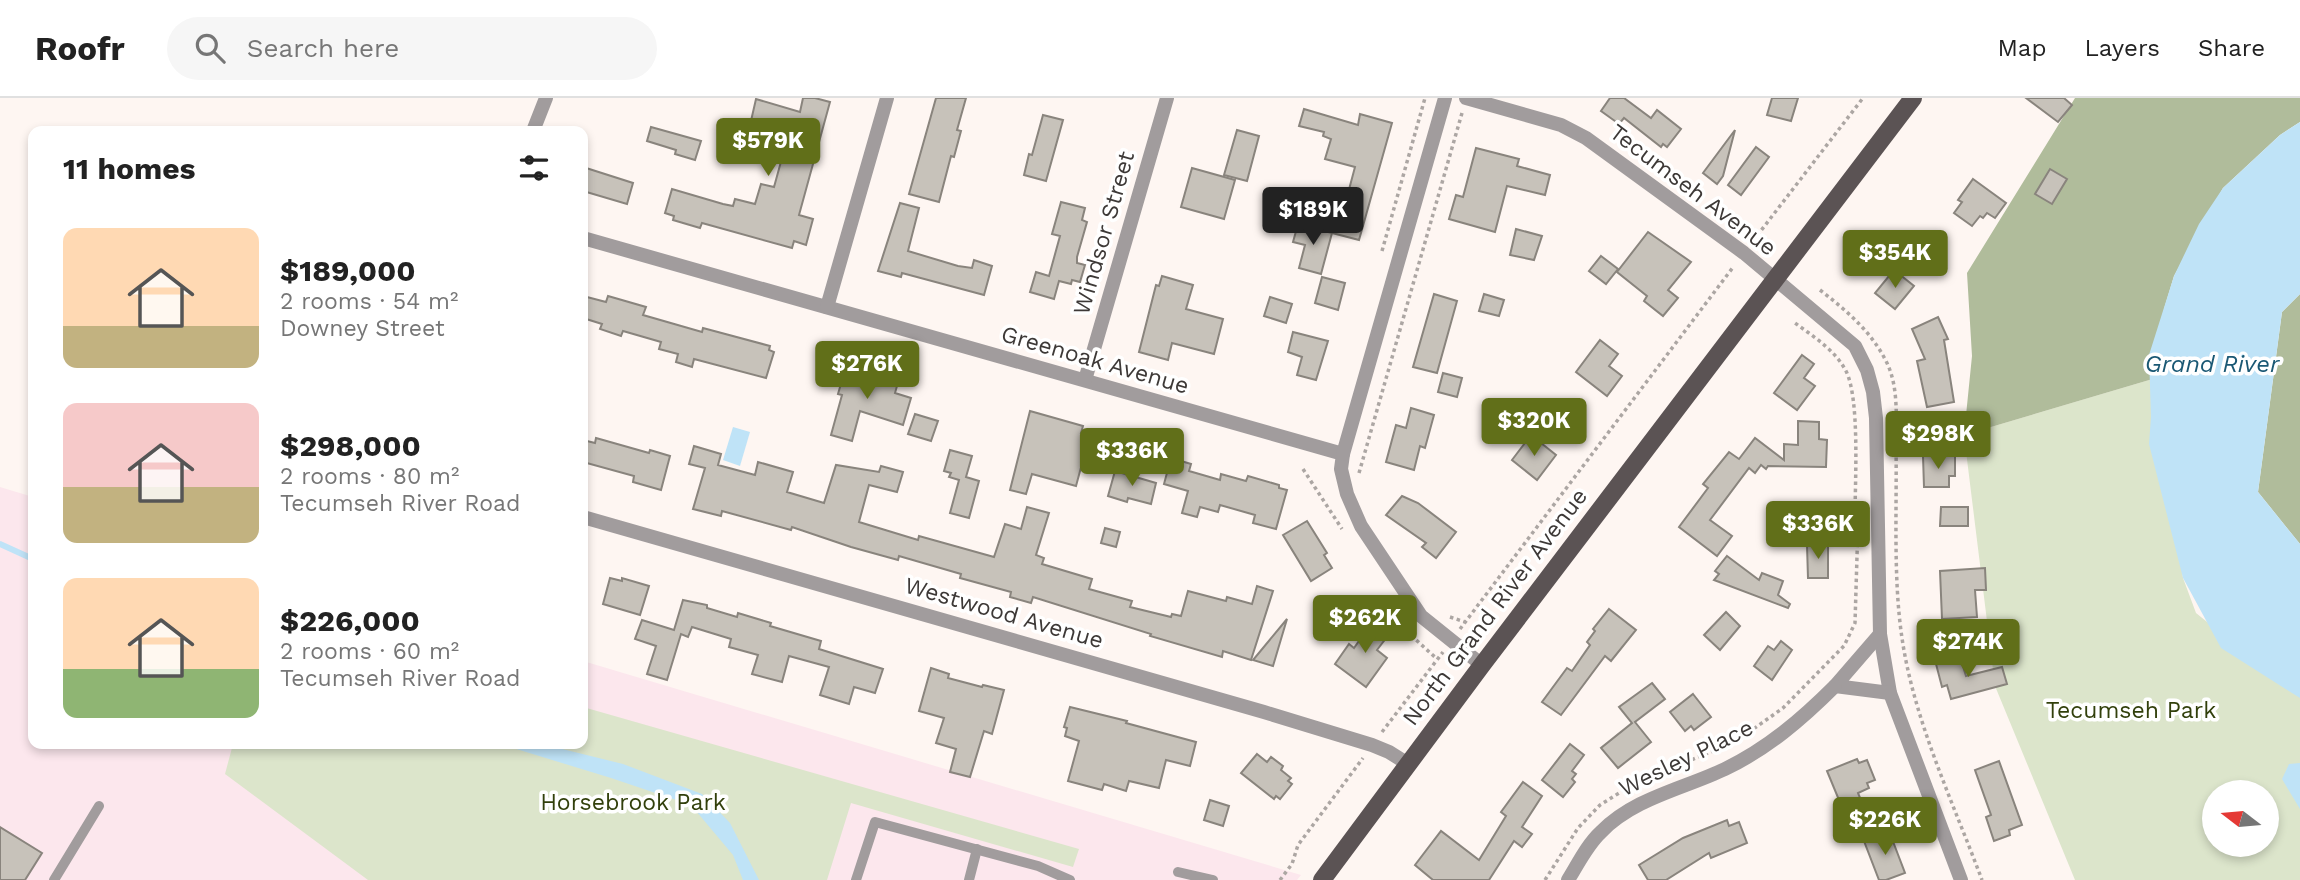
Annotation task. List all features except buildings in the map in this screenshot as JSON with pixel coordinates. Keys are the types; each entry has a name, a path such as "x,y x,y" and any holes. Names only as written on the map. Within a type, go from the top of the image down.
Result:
{"main road":[{"name":"North Grand River Avenue","path":"1322,880 1913,98"}],"street":[{"path":"535,126 546,98"},
{"path":"827,307 887,98"},
{"name":"Windsor Street","path":"1085,380 1167,98"},
{"path":"1445,98 1343,454 1341,469 1347,494 1361,526 1422,616 1450,642 1482,665"},
{"name":"Tecumseh Avenue","path":"1466,98 1561,125 1586,138 1744,253 1774,280 1838,329 1855,346 1867,370 1876,418 1880,634 1890,693 1961,880"},
{"name":"Greenoak Avenue","path":"588,238 1343,454"},
{"name":"Westwood Avenue","path":"588,518 1040,646 1372,745 1408,764"},
{"name":"Wesley Place","path":"1568,880 1600,832 1621,815 1647,801 1726,769 1767,745 1803,718 1880,634"},
{"path":"1835,686 1890,693"}],"lane":[{"path":"54,880 99,806"},
{"path":"856,880 875,822 1038,866 1070,880"},
{"path":"969,880 977,849"},
{"path":"1178,872 1213,880"}],"path":[{"path":"1357,479 1466,98"},
{"path":"1280,880 1292,864 1298,845 1372,745 1863,98"},
{"path":"1820,290 1849,313 1870,335 1889,366 1896,399 1901,636 1910,683 1982,880"},
{"path":"1545,880 1578,828 1600,805 1635,783 1735,742 1783,708 1844,646 1855,624 1858,523 1855,517 1854,399 1846,372 1832,351 1795,323"},
{"path":"1446,615 1465,622"}],"shaded area":[{"path":"0,487 28,495 28,749 588,749 588,662 1301,875 1297,880 0,880"}],"green space":[{"path":"2075,98 2300,98 2300,122 2280,135 2223,188 2174,276 2164,309 2156,378 1964,435 1972,356 1967,273"},
{"path":"2300,294 2300,544 2258,492 2282,312"},
{"name":"Tecumseh Park","path":"2156,378 2183,578 2196,613 2300,697 2300,880 2075,880 1995,686 1964,435"},
{"name":"Horsebrook Park","path":"588,708 1079,849 1073,867 851,803 827,880 368,880 225,774 232,749 588,749"}],"water":[{"name":"Grand River","path":"2300,122 2300,294 2282,312 2258,492 2300,544 2300,698 2221,648 2183,578 2149,444 2149,355 2174,276 2199,224 2223,188 2280,135"},
{"path":"733,427 750,432 740,466 723,460"},
{"path":"516,749 562,749 623,764 702,794 730,823 759,880 743,880 733,855 691,805"},
{"path":"2300,763 2300,809 2282,779 2289,764"}],"waterway":[{"path":"0,544 28,557"}]}
